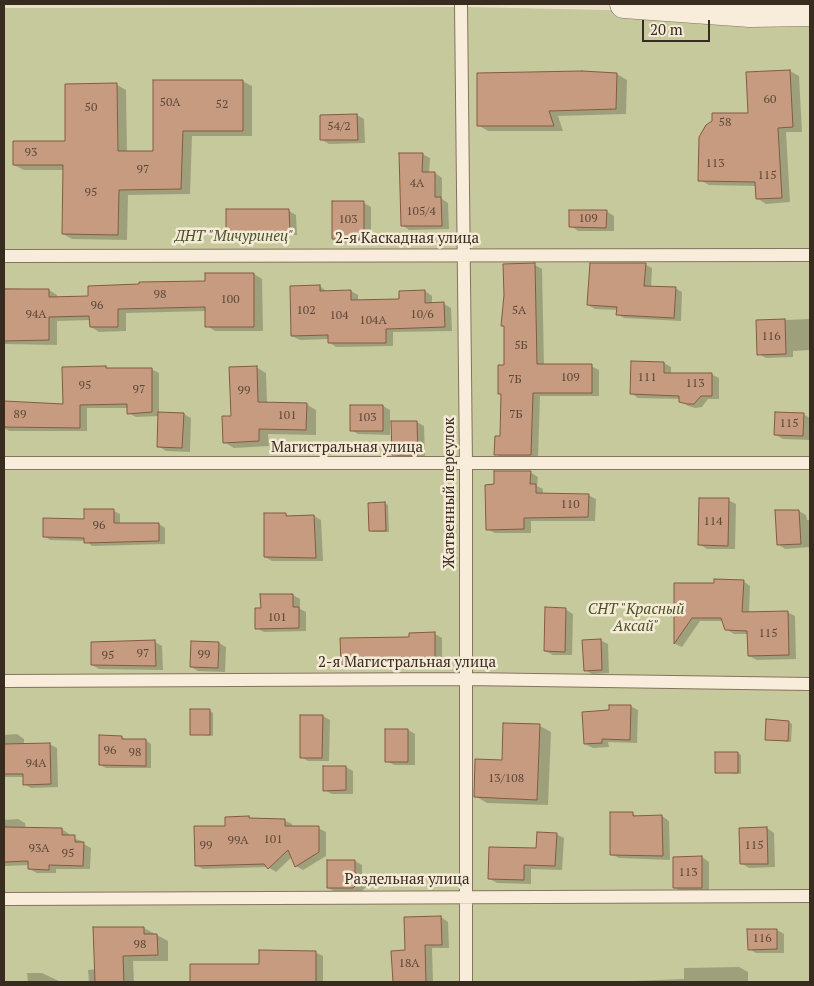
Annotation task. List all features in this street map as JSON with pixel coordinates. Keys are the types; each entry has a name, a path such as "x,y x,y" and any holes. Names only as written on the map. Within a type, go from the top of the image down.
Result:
{"street":[{"path":"624,4 750,12 810,12"}],"lane":[{"name":"Жатвенный переулок","path":"461,4 466,464 466,982"},
{"name":"2-я Каскадная улица","path":"4,256 810,254"},
{"name":"Магистральная улица","path":"4,463 810,463"},
{"name":"2-я Магистральная улица","path":"4,681 466,679 810,684"},
{"name":"Раздельная улица","path":"4,898 810,896"}],"green space":[{"path":"468,7 750,13 810,12 810,982 4,982 4,8"}],"building":[{"path":"790,70 793,127 778,128 782,198 756,199 755,182 698,181 699,137 706,125 712,121 712,113 748,113 746,72"},
{"path":"582,71 617,73 616,109 549,111 554,126 477,126 477,73"},
{"path":"153,80 243,80 243,131 183,131 181,189 119,190 118,235 62,234 63,165 13,165 13,141 65,141 65,84 117,83 118,151 153,151"},
{"path":"357,114 358,140 320,140 320,115"},
{"path":"399,153 423,153 422,172 435,172 435,197 441,197 442,226 401,226"},
{"path":"332,201 364,201 364,239 332,239"},
{"path":"226,209 289,209 290,231 226,233"},
{"path":"569,210 607,210 606,228 569,227"},
{"path":"535,263 537,364 592,364 592,393 533,393 531,455 494,455 495,436 500,436 501,394 498,394 498,365 504,365 504,326 501,326 504,295 503,264"},
{"path":"590,263 646,263 644,286 676,287 674,318 616,315 617,307 587,305"},
{"path":"205,273 254,273 254,327 205,327 205,307 118,309 118,327 90,327 89,316 49,317 49,340 4,341 4,289 49,289 49,297 88,296 88,286 139,284 139,282 205,281"},
{"path":"320,285 320,291 351,290 351,300 399,299 399,291 425,290 425,303 444,302 445,327 386,329 386,343 328,343 328,335 291,336 290,286"},
{"path":"785,319 786,354 757,355 756,320"},
{"path":"631,361 664,362 664,373 712,373 712,396 701,396 694,404 687,404 679,402 679,396 630,394"},
{"path":"106,366 106,368 152,368 152,412 127,414 127,404 80,405 80,428 4,427 4,401 63,404 62,367"},
{"path":"257,366 258,402 307,403 306,430 259,429 259,441 223,443 222,416 231,416 229,367"},
{"path":"350,405 383,405 383,431 350,431"},
{"path":"158,412 184,413 182,448 157,447"},
{"path":"775,412 804,413 803,436 774,435"},
{"path":"391,421 417,421 418,455 392,455"},
{"path":"494,471 531,471 530,484 536,484 536,493 589,494 588,517 524,518 524,529 486,530 485,485 494,484"},
{"path":"699,498 729,498 728,546 698,545"},
{"path":"385,502 386,531 369,531 368,503"},
{"path":"84,509 114,509 114,523 159,523 159,541 84,543 84,538 43,537 43,518 84,519"},
{"path":"775,510 799,510 801,544 777,545"},
{"path":"264,513 286,513 286,516 314,515 316,558 264,557"},
{"path":"714,579 744,580 742,612 788,611 789,655 748,656 747,631 725,630 721,618 692,618 674,644 674,583 714,583"},
{"path":"260,594 293,594 293,607 299,607 299,628 255,629 255,608 261,608"},
{"path":"545,607 566,608 565,652 544,651"},
{"path":"435,632 435,665 341,665 340,638 409,637 409,633"},
{"path":"601,639 602,670 584,671 582,640"},
{"path":"155,640 156,666 91,665 91,642"},
{"path":"191,641 219,642 218,668 190,667"},
{"path":"609,705 631,705 630,740 602,739 602,743 584,744 582,712 609,710"},
{"path":"190,709 210,709 210,735 190,735"},
{"path":"300,715 323,715 322,758 300,758"},
{"path":"766,719 789,721 788,741 765,740"},
{"path":"503,723 540,724 537,800 474,797 475,759 502,760"},
{"path":"385,729 408,729 408,762 385,762"},
{"path":"99,735 122,736 122,739 146,739 146,766 99,765"},
{"path":"50,743 51,784 23,785 23,774 4,774 4,744"},
{"path":"715,752 738,752 738,773 715,773"},
{"path":"323,766 346,766 346,790 323,791"},
{"path":"610,812 633,812 633,816 662,815 663,856 610,855"},
{"path":"249,816 249,818 285,819 285,826 319,826 319,852 295,867 288,850 268,869 264,864 195,866 194,826 225,826 225,817"},
{"path":"4,827 62,828 62,835 75,835 75,842 84,842 83,866 49,865 49,870 28,869 28,861 4,862"},
{"path":"767,827 768,864 740,864 739,828"},
{"path":"537,832 557,833 555,866 524,865 524,880 488,879 489,847 536,848"},
{"path":"702,856 702,888 673,888 673,857"},
{"path":"327,860 355,860 355,872 362,879 353,888 327,888"},
{"path":"441,916 442,945 425,945 426,982 393,982 391,951 405,950 404,917"},
{"path":"93,927 144,927 144,934 157,934 158,955 123,956 124,982 95,982"},
{"path":"747,929 777,929 777,949 748,950"},
{"path":"259,950 316,951 316,982 190,982 190,964 259,964"}],"park label":[{"name":"ДНТ \"Мичуринец\"","path":"234,237"},
{"name":"СНТ \"Красный Аксай\"","path":"636,618"}]}
